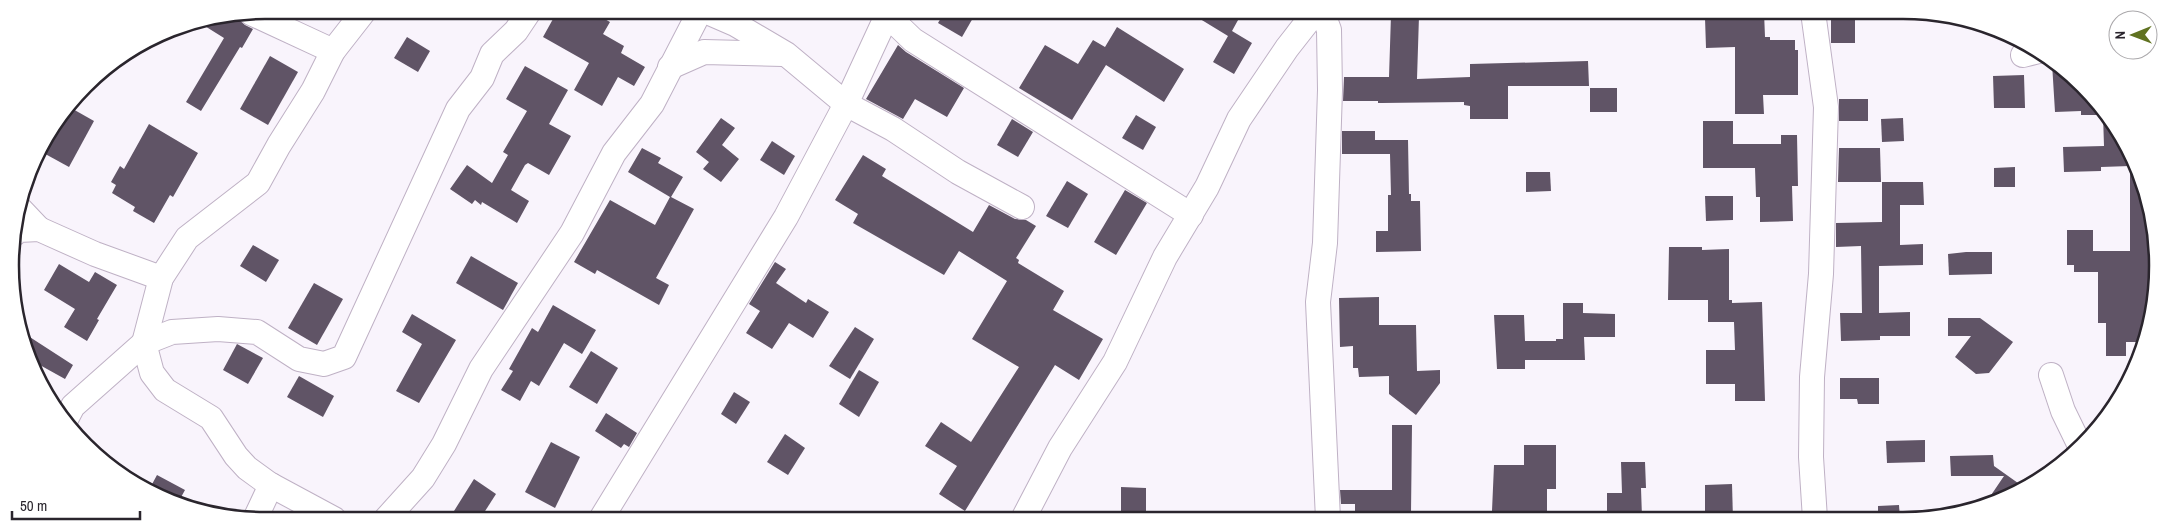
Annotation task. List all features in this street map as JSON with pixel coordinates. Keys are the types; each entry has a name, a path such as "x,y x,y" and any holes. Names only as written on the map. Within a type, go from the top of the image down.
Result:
{"street":[{"path":"264,19 333,51"},
{"path":"321,512 271,485 247,468 236,456 211,418 165,390 152,373 144,342 160,278 187,238 258,183 278,145 313,91 333,51 358,19"},
{"path":"68,414 73,406 144,342 172,332 218,329 257,332 299,359 324,364 344,357 458,109 482,78 492,54 516,31 524,19"},
{"path":"392,512 423,478 444,444 468,393 493,349 572,233 614,153 652,104 696,19"},
{"path":"723,19 786,54 846,104 893,129 958,172 1022,207"},
{"path":"605,512 786,217 846,104 885,19"},
{"path":"894,19 913,40 1190,215"},
{"path":"1027,512 1060,448 1115,362 1165,256 1207,187 1239,119 1287,48 1310,19"},
{"path":"1325,19 1328,30 1330,90 1325,243 1318,302 1328,512"},
{"path":"1814,19 1826,107 1821,274 1812,376 1811,457 1815,512"},
{"path":"670,67 704,52 786,54"},
{"path":"24,213 39,229 94,254 160,278"},
{"path":"21,230 39,229"},
{"path":"2051,376 2063,411 2077,440"},
{"path":"258,512 271,485"}],"building":[{"path":"553,19 605,19 610,22 603,34 624,46 621,53 645,67 634,86 618,77 602,106 574,90 589,63 543,37"},
{"path":"940,19 972,19 962,37 938,23"},
{"path":"1200,19 1239,19 1232,31 1252,43 1234,74 1213,62 1228,36"},
{"path":"1391,19 1419,19 1417,79 1470,77 1470,64 1588,61 1589,86 1508,86 1508,119 1470,119 1470,106 1464,105 1464,102 1378,103 1378,101 1343,101 1344,77 1389,77"},
{"path":"1705,19 1764,19 1765,37 1770,37 1770,40 1795,40 1795,50 1798,50 1798,95 1763,95 1764,114 1735,114 1735,47 1706,48"},
{"path":"1831,19 1855,19 1855,43 1831,43"},
{"path":"240,20 253,29 201,111 186,102 224,38 205,26"},
{"path":"1117,27 1184,69 1164,102 1106,65 1072,120 1019,88 1045,45 1078,64 1093,40 1105,47"},
{"path":"407,37 430,51 418,72 394,58"},
{"path":"898,45 964,88 947,117 915,99 903,119 866,99"},
{"path":"270,56 298,72 268,125 240,109"},
{"path":"525,66 568,90 549,124 571,136 549,175 528,163 525,165 511,190 529,201 517,223 482,202 481,205 475,200 472,204 450,189 467,165 492,183 508,155 503,152 527,111 506,99"},
{"path":"2052,70 2077,91 2098,115 2081,115 2081,111 2055,112"},
{"path":"2024,75 2025,108 1994,108 1993,76"},
{"path":"1590,88 1617,88 1617,112 1590,112"},
{"path":"1839,99 1868,99 1868,121 1839,121"},
{"path":"74,110 94,121 69,167 45,154 60,128"},
{"path":"1136,115 1156,127 1143,150 1122,138"},
{"path":"721,118 735,128 722,145 739,159 721,182 703,169 709,162 696,152"},
{"path":"1903,118 1904,141 1882,142 1881,119"},
{"path":"1012,119 1033,132 1018,157 997,145"},
{"path":"1703,121 1733,121 1733,144 1781,144 1781,135 1797,135 1798,186 1792,186 1793,221 1760,222 1760,197 1756,197 1755,168 1703,168"},
{"path":"2103,122 2128,166 2101,167 2101,171 2064,172 2063,147 2104,146"},
{"path":"149,124 198,153 173,197 170,195 154,223 133,211 135,207 112,193 116,185 111,182 120,166 124,169"},
{"path":"1342,131 1375,131 1375,140 1408,140 1409,194 1411,194 1411,201 1420,201 1421,251 1376,252 1376,231 1388,231 1388,195 1391,195 1390,154 1342,154"},
{"path":"772,141 795,156 784,175 760,160"},
{"path":"642,148 661,158 658,163 683,177 671,197 694,209 656,278 669,285 659,305 597,270 595,274 574,262 610,200 655,225 670,197 628,172"},
{"path":"1839,148 1880,148 1881,182 1838,182"},
{"path":"863,155 886,169 882,176 973,232 989,205 1015,219 1026,220 1036,226 1016,258 1019,260 1018,263 1064,291 1053,310 1103,339 1079,380 1055,365 965,511 939,494 957,466 925,446 941,422 971,442 1019,367 972,339 1007,281 959,251 944,275 853,223 858,214 835,200"},
{"path":"2015,167 2015,187 1994,187 1994,168"},
{"path":"2130,171 2145,217 2149,249 2149,282 2145,314 2137,342 2126,342 2126,356 2106,356 2106,323 2098,323 2098,272 2074,272 2074,265 2067,265 2067,230 2093,230 2093,251 2130,251"},
{"path":"1526,172 1550,172 1551,191 1526,192"},
{"path":"1067,181 1088,194 1068,228 1046,216"},
{"path":"1882,182 1923,182 1924,205 1900,205 1900,245 1923,244 1923,265 1879,266 1879,313 1910,312 1910,336 1880,336 1880,340 1841,341 1840,313 1862,313 1861,246 1836,247 1836,223 1882,222"},
{"path":"1125,190 1147,203 1116,255 1094,242"},
{"path":"1705,196 1733,196 1733,220 1706,221"},
{"path":"253,245 279,260 266,282 240,266"},
{"path":"1669,247 1702,247 1702,250 1729,249 1729,300 1732,300 1732,303 1762,302 1765,401 1735,401 1735,384 1706,384 1706,350 1735,350 1734,322 1708,322 1708,300 1668,300"},
{"path":"1992,252 1992,274 1949,275 1948,254"},
{"path":"471,256 518,283 503,310 456,283"},
{"path":"775,262 786,269 776,283 806,303 808,299 829,312 813,338 789,323 772,349 746,333 760,311 749,304"},
{"path":"59,264 89,282 95,272 117,285 97,319 99,320 87,341 64,327 75,309 44,290"},
{"path":"314,283 343,299 317,345 288,328"},
{"path":"1379,297 1379,325 1416,325 1417,371 1440,370 1440,383 1416,415 1389,394 1389,376 1359,377 1358,368 1353,368 1353,346 1340,347 1339,298"},
{"path":"1563,303 1583,303 1583,313 1615,314 1615,337 1584,337 1585,360 1525,360 1525,369 1497,369 1494,315 1524,315 1525,341 1556,341 1556,339 1563,339"},
{"path":"553,305 596,330 582,354 564,343 539,386 531,381 520,401 501,390 513,371 509,369 532,328 538,332"},
{"path":"412,314 456,340 419,403 396,391 422,344 402,332"},
{"path":"1948,318 1980,318 2013,342 1989,373 1976,374 1955,357 1971,336 1948,336"},
{"path":"855,327 874,339 850,379 829,366"},
{"path":"29,337 73,365 65,379 40,365"},
{"path":"237,344 263,358 248,384 223,370"},
{"path":"591,351 618,368 597,404 569,387"},
{"path":"859,370 879,382 859,417 839,404"},
{"path":"299,376 334,396 323,417 287,397"},
{"path":"1840,378 1879,378 1879,404 1858,404 1857,399 1840,399"},
{"path":"734,392 750,402 736,424 721,414"},
{"path":"606,413 637,433 629,447 624,444 621,448 595,431"},
{"path":"1392,425 1412,425 1411,512 1355,512 1355,504 1341,504 1340,490 1392,490"},
{"path":"785,434 805,448 788,475 767,462"},
{"path":"1925,440 1925,462 1887,463 1886,441"},
{"path":"551,442 580,457 555,508 525,492"},
{"path":"1524,445 1556,445 1556,489 1547,489 1547,512 1492,511 1494,465 1524,465"},
{"path":"1993,455 1994,466 2018,483 1991,495 2004,476 1951,476 1950,456"},
{"path":"1621,462 1645,462 1646,488 1641,488 1642,512 1607,512 1607,493 1622,493"},
{"path":"157,475 185,490 181,497 152,485"},
{"path":"474,479 496,494 484,512 453,512"},
{"path":"1732,484 1733,512 1705,512 1705,485"},
{"path":"1121,487 1146,488 1146,512 1121,511"},
{"path":"1899,505 1900,512 1878,512 1878,506"}]}
